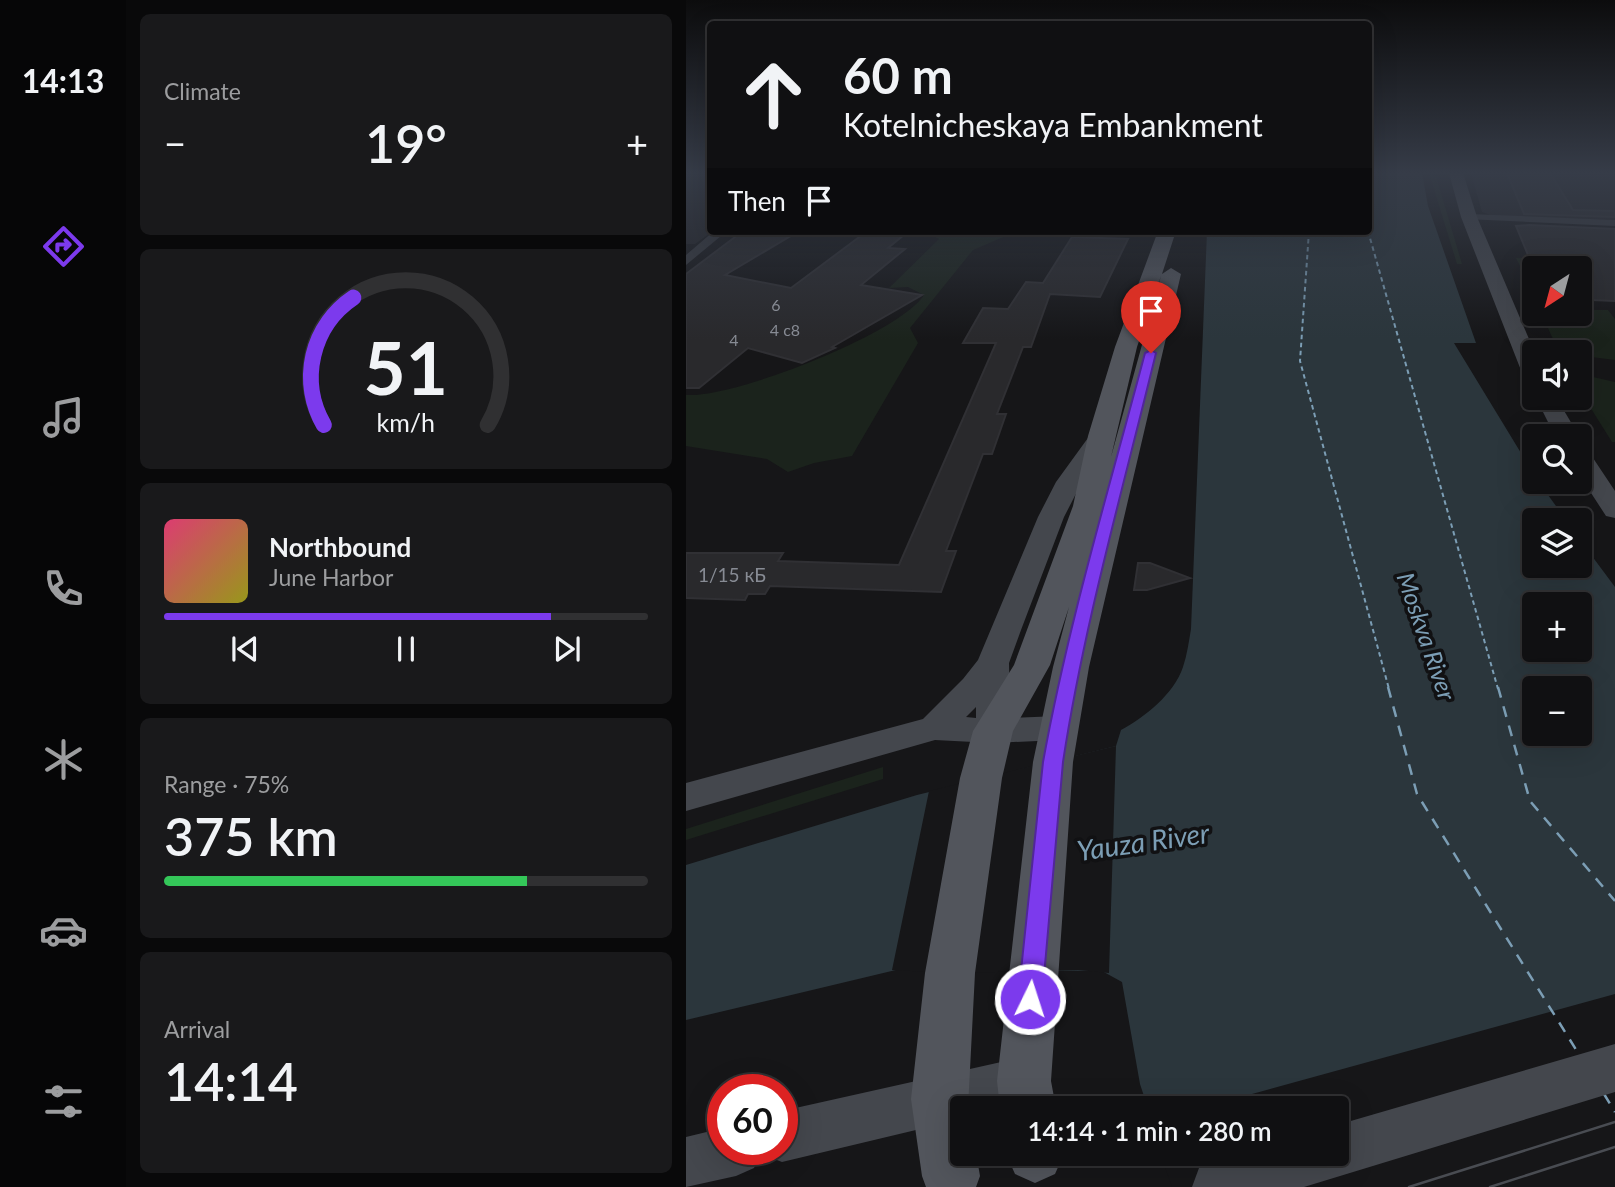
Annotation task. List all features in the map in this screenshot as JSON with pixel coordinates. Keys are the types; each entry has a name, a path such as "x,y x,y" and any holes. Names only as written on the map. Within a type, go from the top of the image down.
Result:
{"main road":[{"path":"1474,228 1522,346"},
{"path":"993,731 1032,665 1088,506 1101,436 1138,310 1166,235"},
{"path":"798,1133 939,1099 1026,1095 1032,972 1056,745 1070,667 1180,235"},
{"path":"935,728 975,687 993,663 1051,517 1069,482 1101,436"},
{"path":"1592,475 1615,510"},
{"path":"951,1176 939,1099 950,973 981,779 993,731 993,663"},
{"path":"686,797 935,728 993,731 1056,745"},
{"path":"1349,1147 1615,1068"},
{"path":"686,1163 707,1158"},
{"path":"1218,1187 1288,1166"}],"street":[{"path":"686,261 716,235"},
{"path":"686,247 701,248"}],"shaded area":[{"path":"686,228 707,228 707,235 695,244 686,244"},
{"path":"1446,228 1451,228 1462,264 1457,264"},
{"path":"932,235 1008,235 973,250 910,328 918,343 852,456 814,463 788,472 767,459 686,446 686,395 709,393 776,375 814,361 883,328 909,311 924,295 908,287 889,288 939,239"},
{"path":"1516,258 1522,258 1522,270"},
{"path":"1592,310 1608,310 1615,319 1615,360 1592,357 1592,340 1553,340 1547,326 1592,326"},
{"path":"1592,375 1615,382 1615,442 1612,442 1592,410"},
{"path":"883,767 883,779 686,840 686,829"}],"water":[{"path":"1372,228 1436,228 1476,343 1454,343 1522,455 1522,494 1547,494 1557,508 1522,508 1522,578 1592,578 1592,556 1615,587 1615,1187 1349,1154 1349,1096 1144,1096 1122,982 1102,971 900,969 686,1020 686,865 917,795 1116,746 1121,730 1149,711 1173,686 1187,653 1191,629 1207,235 1372,235"}],"pier":[{"path":"1116,746 1109,973 1078,970 950,973 892,970 929,791"},
{"path":"1615,994 1615,1187 1172,1187 1165,1166 1349,1166 1349,1096 1245,1096"}],"building":[{"path":"1517,228 1615,229 1615,301 1592,300 1592,256 1528,255"},
{"path":"738,235 792,235 725,275 791,288 862,235 904,235 888,248 905,249 861,285 922,295 832,347 835,348 802,363 748,348 699,388 686,388 686,274"},
{"path":"1072,237 1128,239 1100,297 1050,294 1031,347 1023,347 997,414 1006,414 992,454 983,454 946,551 956,551 941,592 770,586 765,594 748,594 745,600 686,598 686,553 783,553 778,561 899,565 996,343 963,343 983,308 1008,309 1026,282 1043,283"},
{"path":"1138,563 1150,563 1190,578 1147,590 1134,590"}],"ferry route":[{"path":"1309,235 1300,361 1389,689"},
{"path":"1369,235 1498,689"},
{"path":"1388,687 1417,794 1580,1056"},
{"path":"1498,687 1530,801 1615,901"},
{"path":"1604,1094 1615,1112"}],"tram line":[{"path":"1409,1187 1615,1122"},
{"path":"1490,1187 1615,1147"}],"route":[{"path":"1030,999 1053,762 1070,667 1151,353"}],"water label":[{"name":"Moskva River","path":"1427,636"},
{"name":"Yauza River","path":"1143,841"}]}
